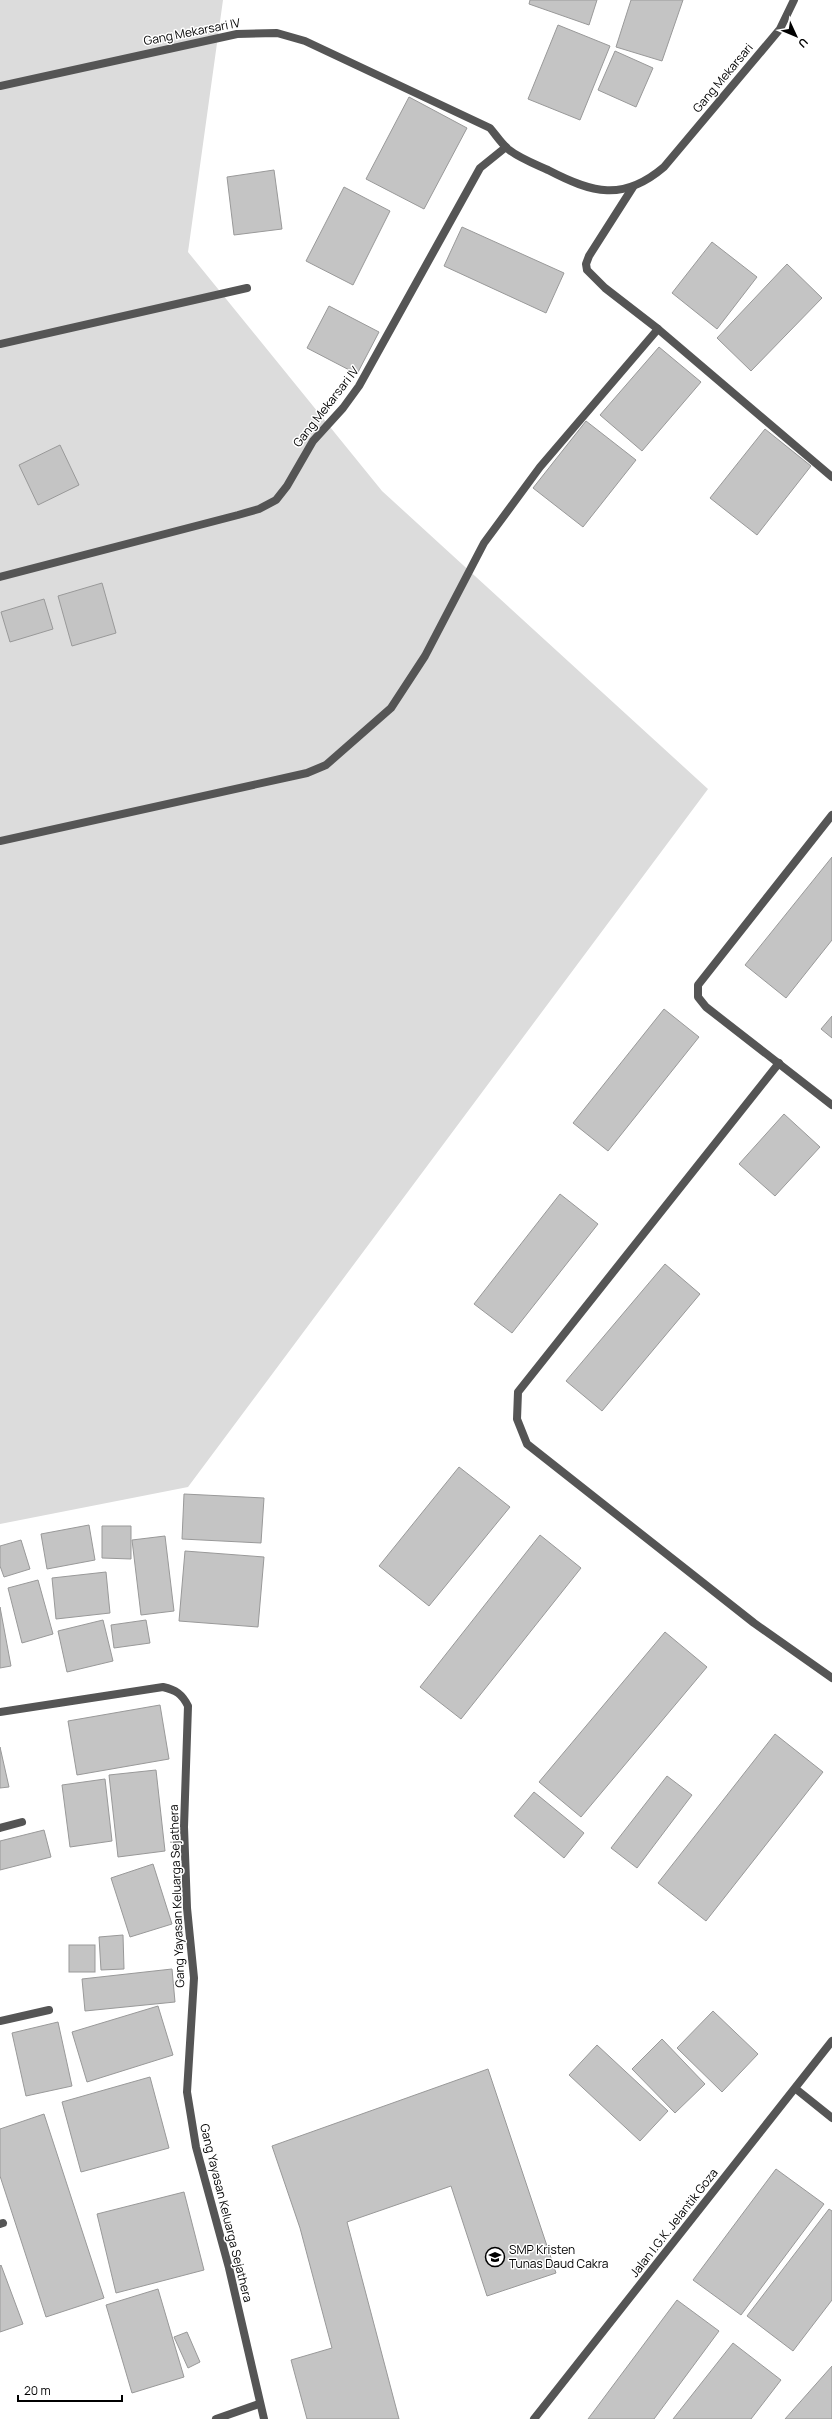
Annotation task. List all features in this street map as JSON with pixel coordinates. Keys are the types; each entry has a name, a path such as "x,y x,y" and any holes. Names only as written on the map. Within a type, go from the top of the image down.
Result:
{"street":[{"name":"Gang Mekarsari","path":"664,167 780,29 794,0"},
{"name":"Gang Mekarsari IV","path":"0,86 237,34 276,33 305,41 490,128 506,147 517,155 584,188 608,191 633,187 649,179 664,167"},
{"name":"Gang Mekarsari IV","path":"0,577 260,509 276,500 287,486 313,441 343,408 374,363 480,168 506,147"},
{"path":"633,187 589,256 586,264 587,270 605,288 658,330 832,477"},
{"path":"0,344 247,288"},
{"path":"0,841 308,773 326,765 390,708 424,656 484,543 540,467 658,330"},
{"path":"832,815 698,985 698,997 706,1007 832,1105"},
{"path":"779,1063 518,1392 517,1419 527,1444 754,1623 832,1678"},
{"name":"Gang Yayasan Keluarga Sejathera","path":"0,1712 163,1687 172,1689 183,1695 188,1706 184,1827 187,1908 194,1978 187,2092 191,2123 229,2268 259,2404 264,2419"},
{"path":"0,1828 22,1822"},
{"path":"0,2021 49,2010"},
{"name":"Jalan I.G.K. Jelantik Goza","path":"534,2419 796,2089 832,2041"},
{"path":"796,2089 832,2118"},
{"path":"216,2419 259,2404"}],"shaded area":[{"path":"0,0 223,0 188,252 382,491 708,789 188,1487 0,1524"}],"building":[{"path":"530,0 597,0 589,25 529,4"},
{"path":"631,0 683,0 662,61 616,47"},
{"path":"558,25 610,46 580,120 528,99"},
{"path":"615,51 653,68 636,107 598,90"},
{"path":"409,97 467,128 424,209 366,179"},
{"path":"274,170 282,229 234,235 227,177"},
{"path":"344,187 390,211 353,285 306,261"},
{"path":"462,227 564,273 546,313 444,266"},
{"path":"712,242 757,277 717,329 672,293"},
{"path":"787,264 822,298 751,371 717,338"},
{"path":"329,306 379,332 357,374 307,348"},
{"path":"659,347 701,382 642,451 600,415"},
{"path":"586,421 636,460 583,527 533,488"},
{"path":"765,429 811,466 757,535 710,498"},
{"path":"60,445 79,485 38,505 19,465"},
{"path":"102,583 116,633 72,646 58,596"},
{"path":"44,599 53,629 10,642 1,612"},
{"path":"832,857 832,940 786,998 745,965"},
{"path":"664,1009 699,1037 608,1151 573,1123"},
{"path":"832,1016 832,1038 821,1029"},
{"path":"784,1114 820,1147 775,1196 739,1164"},
{"path":"560,1194 598,1224 512,1333 474,1304"},
{"path":"665,1264 700,1294 602,1411 566,1381"},
{"path":"459,1467 510,1507 429,1606 379,1566"},
{"path":"184,1494 264,1498 261,1543 182,1539"},
{"path":"89,1525 95,1560 47,1569 41,1534"},
{"path":"102,1526 131,1526 131,1559 102,1558"},
{"path":"540,1535 581,1568 461,1719 420,1687"},
{"path":"165,1536 174,1611 141,1615 132,1540"},
{"path":"21,1540 30,1569 4,1577 0,1566 0,1546"},
{"path":"185,1551 264,1557 258,1627 179,1621"},
{"path":"106,1572 110,1613 56,1619 52,1578"},
{"path":"38,1580 53,1634 22,1643 8,1588"},
{"path":"0,1607 11,1666 0,1668"},
{"path":"103,1620 113,1661 67,1672 58,1631"},
{"path":"146,1620 150,1643 114,1648 111,1625"},
{"path":"665,1632 707,1667 581,1817 539,1782"},
{"path":"160,1705 169,1759 77,1775 68,1721"},
{"path":"775,1734 823,1772 706,1921 658,1883"},
{"path":"0,1747 9,1787 0,1788"},
{"path":"156,1770 165,1851 118,1857 109,1775"},
{"path":"667,1776 692,1795 637,1868 611,1848"},
{"path":"105,1779 112,1841 70,1847 62,1785"},
{"path":"534,1792 584,1833 564,1858 514,1816"},
{"path":"44,1830 51,1857 0,1870 0,1841"},
{"path":"153,1864 172,1924 130,1937 111,1878"},
{"path":"123,1935 124,1969 101,1970 99,1937"},
{"path":"69,1945 95,1945 95,1972 69,1972"},
{"path":"172,1969 175,2002 85,2011 82,1979"},
{"path":"158,2006 173,2055 87,2082 72,2032"},
{"path":"713,2011 758,2054 722,2092 677,2048"},
{"path":"58,2022 72,2086 26,2096 12,2033"},
{"path":"662,2039 705,2084 675,2113 632,2069"},
{"path":"597,2045 668,2111 640,2141 569,2075"},
{"path":"488,2069 556,2273 487,2296 451,2186 347,2222 399,2419 307,2419 291,2360 332,2348 300,2228 272,2146"},
{"path":"150,2077 169,2148 81,2172 62,2102"},
{"path":"44,2114 104,2298 46,2317 0,2176 0,2129"},
{"path":"776,2169 824,2204 741,2315 693,2280"},
{"path":"184,2192 204,2270 116,2293 97,2214"},
{"path":"829,2209 832,2211 832,2300 793,2351 747,2316"},
{"path":"1,2265 23,2324 0,2332 0,2266"},
{"path":"158,2289 184,2377 132,2393 106,2305"},
{"path":"677,2300 719,2331 654,2419 588,2419"},
{"path":"187,2332 200,2362 188,2368 174,2337"},
{"path":"733,2343 781,2380 751,2419 673,2419"},
{"path":"832,2366 832,2419 785,2419"}],"place":[{"name":"SMP Kristen Tunas Daud Cakra","path":"495,2257"}]}
